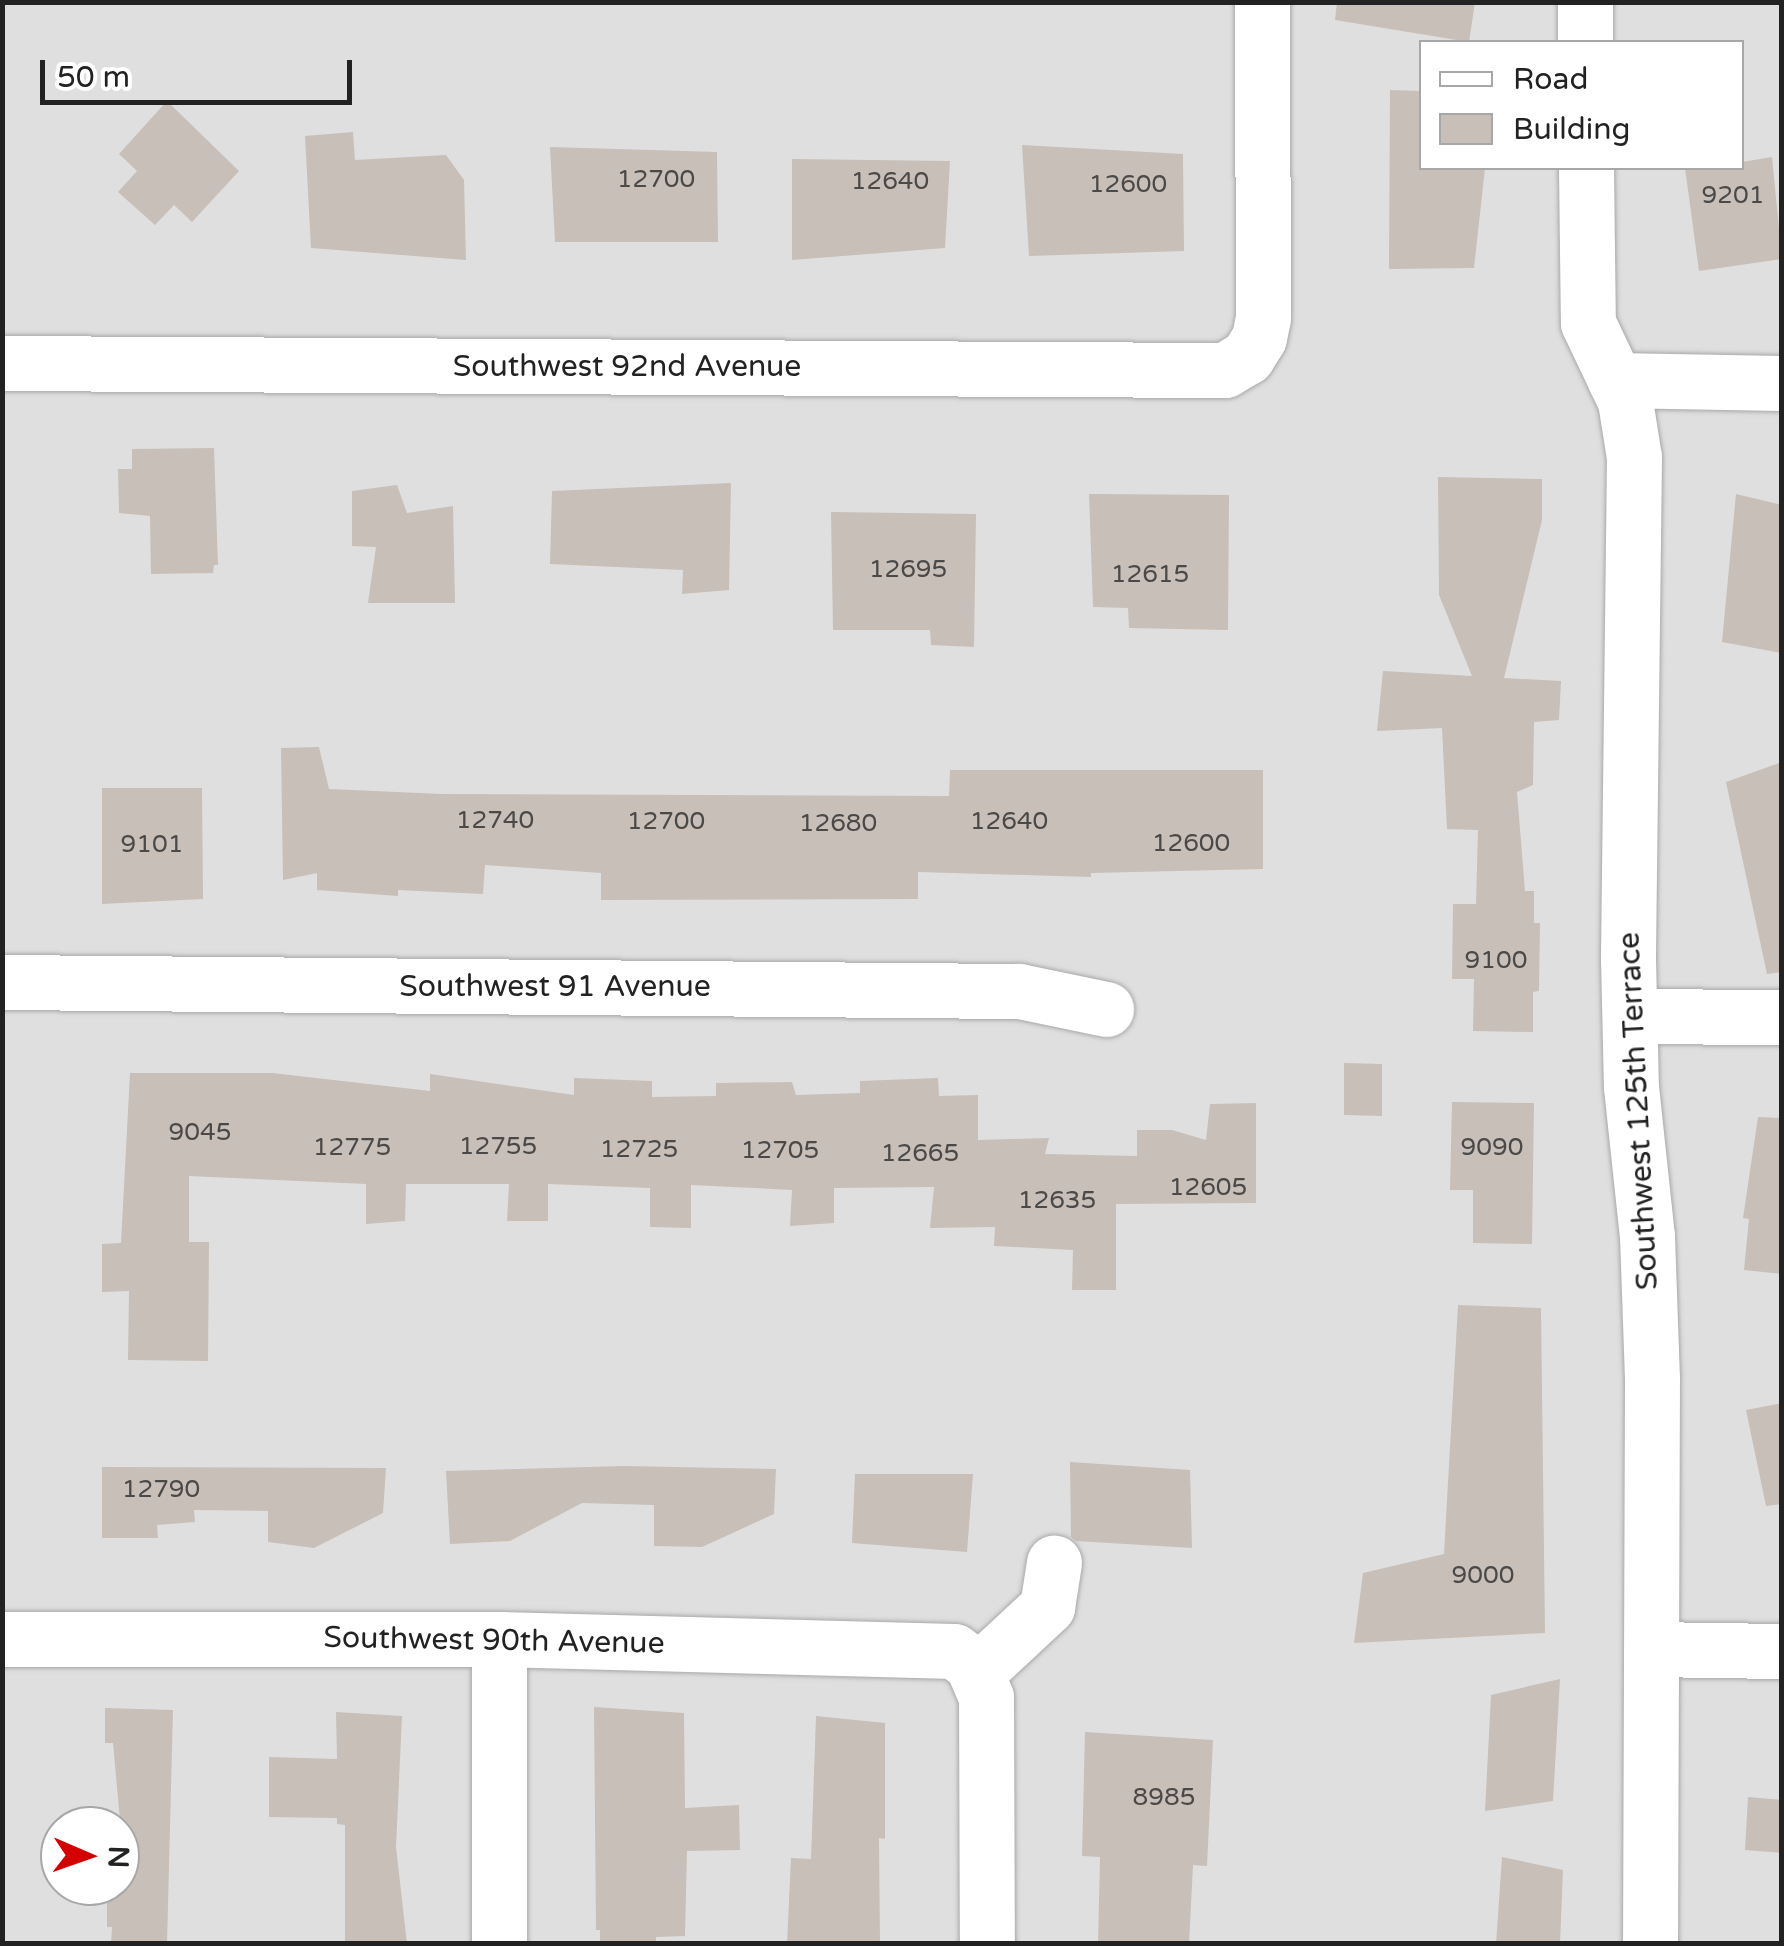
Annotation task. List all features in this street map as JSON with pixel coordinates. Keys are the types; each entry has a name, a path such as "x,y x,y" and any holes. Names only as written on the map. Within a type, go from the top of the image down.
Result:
{"street":[{"name":"Southwest 92nd Avenue","path":"2,363 1224,370 1247,357 1259,338 1263,318 1262,2"},
{"path":"1585,2 1585,40"},
{"name":"Southwest 125th Terrace","path":"1586,170 1588,323 1616,380 1629,418 1634,457 1630,1016 1650,1307 1650,1944"},
{"path":"1616,380 1782,383"},
{"name":"Southwest 91 Avenue","path":"2,982 1019,990 1106,1008"},
{"path":"1630,1016 1782,1017"},
{"path":"986,1944 986,1698 977,1672 1048,1607 1054,1563"},
{"name":"Southwest 90th Avenue","path":"2,1639 499,1639 943,1648 965,1657 977,1672"},
{"path":"499,1639 499,1944"},
{"path":"1651,1649 1782,1650"}],"shaded area":[{"path":"3,3 1781,3 1781,1943 3,1943"}],"building":[{"path":"1337,2 1475,2 1469,40 1335,20"},
{"path":"1390,90 1419,91 1419,170 1485,170 1474,268 1389,269"},
{"path":"167,101 239,171 192,222 174,205 155,225 118,192 137,171 119,154"},
{"path":"353,132 355,160 446,155 464,180 466,260 311,248 305,136"},
{"path":"1022,145 1183,154 1184,251 1029,256"},
{"path":"550,147 717,152 718,242 555,242"},
{"path":"1772,157 1782,259 1699,271 1685,170 1744,170 1744,162"},
{"path":"792,159 950,161 945,248 792,260"},
{"path":"214,448 218,565 214,565 213,573 151,574 150,516 119,513 118,469 132,469 132,449"},
{"path":"1438,477 1542,479 1542,520 1504,678 1561,681 1559,720 1534,722 1533,785 1517,792 1525,891 1534,891 1534,923 1540,923 1539,991 1533,992 1533,1032 1473,1031 1474,979 1452,979 1453,904 1476,904 1478,830 1447,829 1442,728 1377,731 1383,671 1472,676 1439,595"},
{"path":"731,483 729,590 682,594 683,570 550,564 552,491"},
{"path":"397,485 407,513 453,506 455,603 368,603 376,547 352,546 352,491"},
{"path":"1089,494 1229,495 1228,630 1129,628 1128,608 1093,607"},
{"path":"1736,494 1782,505 1782,653 1722,642"},
{"path":"831,512 976,514 974,647 931,645 930,630 833,630"},
{"path":"319,747 329,789 442,794 949,796 950,770 1263,770 1263,869 1091,873 1091,877 918,872 918,899 601,900 601,873 485,865 483,894 398,890 398,896 317,890 317,873 283,880 281,748"},
{"path":"1782,762 1782,972 1767,974 1726,782"},
{"path":"102,788 202,788 203,899 102,904"},
{"path":"1344,1063 1382,1064 1382,1116 1344,1115"},
{"path":"130,1073 272,1073 430,1091 430,1074 574,1095 574,1078 652,1081 652,1097 716,1096 716,1083 792,1082 796,1095 860,1093 860,1081 938,1078 939,1096 978,1095 978,1140 1049,1138 1045,1154 1137,1156 1137,1130 1172,1130 1206,1140 1210,1104 1256,1103 1256,1203 1116,1204 1116,1290 1072,1290 1073,1250 994,1246 995,1227 930,1228 934,1187 834,1188 834,1223 790,1226 792,1190 691,1185 691,1228 650,1227 650,1188 548,1184 548,1221 507,1221 509,1184 406,1184 405,1221 366,1224 366,1184 189,1176 189,1242 209,1242 208,1361 128,1360 129,1291 102,1292 102,1244 121,1243"},
{"path":"1452,1102 1534,1103 1532,1244 1473,1243 1473,1190 1450,1190"},
{"path":"1758,1117 1782,1118 1782,1274 1744,1270 1749,1219 1743,1218"},
{"path":"1458,1305 1541,1308 1545,1633 1354,1643 1363,1573 1444,1554"},
{"path":"1782,1403 1782,1504 1766,1506 1746,1410"},
{"path":"1070,1462 1190,1470 1192,1548 1076,1541 1071,1537"},
{"path":"624,1466 776,1469 774,1514 702,1547 654,1546 654,1505 582,1503 510,1541 450,1544 446,1471"},
{"path":"102,1467 386,1468 383,1513 314,1548 268,1542 268,1511 194,1510 195,1522 157,1525 158,1538 102,1538"},
{"path":"855,1474 973,1474 967,1552 852,1543"},
{"path":"1560,1679 1553,1801 1485,1811 1491,1695"},
{"path":"594,1707 684,1713 685,1808 739,1805 740,1850 687,1851 685,1936 656,1937 656,1944 600,1944 600,1930 596,1930"},
{"path":"105,1708 173,1710 167,1944 111,1944 107,1906 140,1906 140,1806 119,1806 113,1743 105,1743"},
{"path":"336,1712 402,1716 396,1847 407,1944 345,1944 345,1825 337,1824 337,1818 269,1817 269,1757 337,1759"},
{"path":"816,1716 885,1723 885,1839 879,1838 880,1944 787,1944 791,1858 811,1859"},
{"path":"1085,1732 1213,1740 1207,1866 1193,1865 1189,1944 1098,1944 1100,1857 1082,1856"},
{"path":"1748,1797 1782,1800 1782,1853 1745,1850"},
{"path":"1502,1857 1563,1870 1560,1944 1496,1944"}]}
